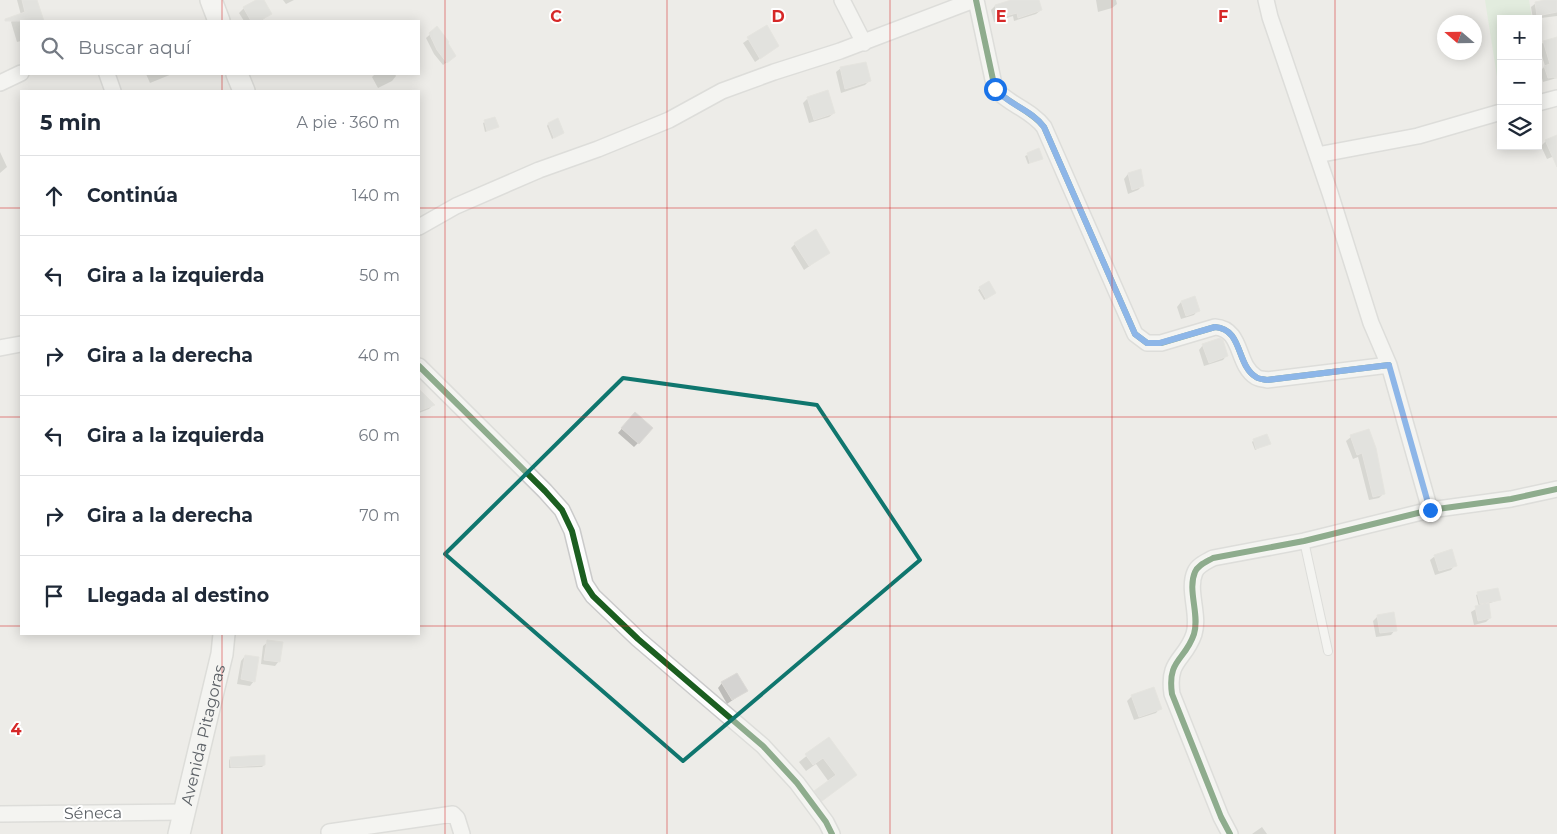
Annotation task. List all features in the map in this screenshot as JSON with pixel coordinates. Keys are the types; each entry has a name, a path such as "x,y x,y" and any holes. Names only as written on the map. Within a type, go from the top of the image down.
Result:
{"main road":[{"path":"211,0 219,20"},
{"path":"238,75 244,90"},
{"name":"Avenida Pitagoras","path":"179,834 222,654 224,635"}],"street":[{"path":"842,0 864,42"},
{"path":"420,226 456,206 514,181 669,120 722,91 864,42 975,0 995,89 1003,98 1039,120 1044,127 1135,334 1147,343 1160,343 1215,327 1223,327 1230,332 1248,369 1256,378 1267,380 1389,365"},
{"path":"1266,0 1270,18 1372,323 1389,365 1430,510"},
{"path":"0,83 20,73"},
{"path":"108,75 113,90"},
{"path":"1542,101 1557,98"},
{"path":"1317,155 1418,136 1497,113"},
{"path":"0,348 20,344"},
{"path":"420,367 562,510 572,531 585,584 593,596 638,639 763,746 797,784 826,822 832,834"},
{"path":"1230,834 1221,817 1172,694 1170,681 1176,662 1194,634 1196,623 1193,580 1195,571 1201,564 1213,558 1304,541 1430,510 1511,499 1557,489"},
{"name":"Séneca","path":"0,814 185,812"},
{"path":"329,832 453,814 457,818 462,834"}],"lane":[{"path":"1304,541 1328,651"}],"highlighted area":[{"path":"623,378 817,405 920,560 683,761 445,554"}],"green space":[{"path":"1485,0 1529,0 1531,15 1497,15 1497,76"}],"building":[{"path":"22,0 37,0 44,20 5,21 5,19 25,12"},
{"path":"256,0 264,0 272,14 261,20 250,20 243,7"},
{"path":"1011,0 1039,0 1042,10 1018,18 1017,13 998,18 995,5"},
{"path":"1557,0 1557,12 1537,15 1535,2"},
{"path":"767,25 779,46 760,59 747,37"},
{"path":"437,26 449,42 456,56 447,63 437,50 429,33"},
{"path":"1557,37 1557,78 1548,78 1544,66 1550,64 1543,41"},
{"path":"866,62 871,81 845,89 840,67"},
{"path":"828,90 835,113 814,120 807,97"},
{"path":"495,117 499,127 487,131 484,120"},
{"path":"558,118 564,133 554,138 548,123"},
{"path":"1557,135 1557,167 1545,140"},
{"path":"1039,148 1043,159 1030,163 1027,153"},
{"path":"1141,169 1144,186 1132,190 1128,173"},
{"path":"816,229 830,253 809,266 794,243"},
{"path":"989,281 996,293 986,299 979,287"},
{"path":"1195,296 1200,311 1186,316 1181,301"},
{"path":"1220,338 1223,340 1228,356 1209,363 1202,344"},
{"path":"420,390 435,405 420,411"},
{"path":"635,412 653,428 639,444 621,428"},
{"path":"1369,429 1376,448 1385,494 1373,497 1362,453 1357,455 1350,435"},
{"path":"1267,434 1271,444 1256,449 1253,439"},
{"path":"1452,549 1457,566 1439,571 1434,555"},
{"path":"1498,588 1501,600 1480,604 1477,592"},
{"path":"1489,603 1491,618 1478,621 1475,606"},
{"path":"1394,612 1397,631 1380,633 1377,615"},
{"path":"267,640 283,642 280,662 264,660"},
{"path":"245,655 259,657 255,682 241,679"},
{"path":"737,673 748,691 732,700 721,682"},
{"path":"1154,687 1162,709 1139,717 1131,695"},
{"path":"829,737 857,775 822,801 814,791 836,775 823,758 813,765 805,754"},
{"path":"265,755 265,765 231,767 230,757"}],"cycle path":[{"path":"976,0 995,89 1033,116 1044,127 1135,334 1147,343 1161,343 1215,327 1224,329 1235,341 1250,371 1257,378 1267,380 1389,365"},
{"path":"420,367 562,510 572,531 585,584 593,596 638,639 763,746 797,783 826,822 832,834"},
{"path":"1230,834 1221,817 1172,694 1171,682 1174,667 1194,634 1196,619 1192,587 1198,567 1213,558 1304,541 1430,510 1511,499 1557,489"}],"route":[{"path":"995,89 1003,98 1039,120 1044,127 1135,334 1147,343 1160,343 1215,327 1223,327 1230,332 1248,369 1256,378 1267,380 1389,365 1430,510"}]}
